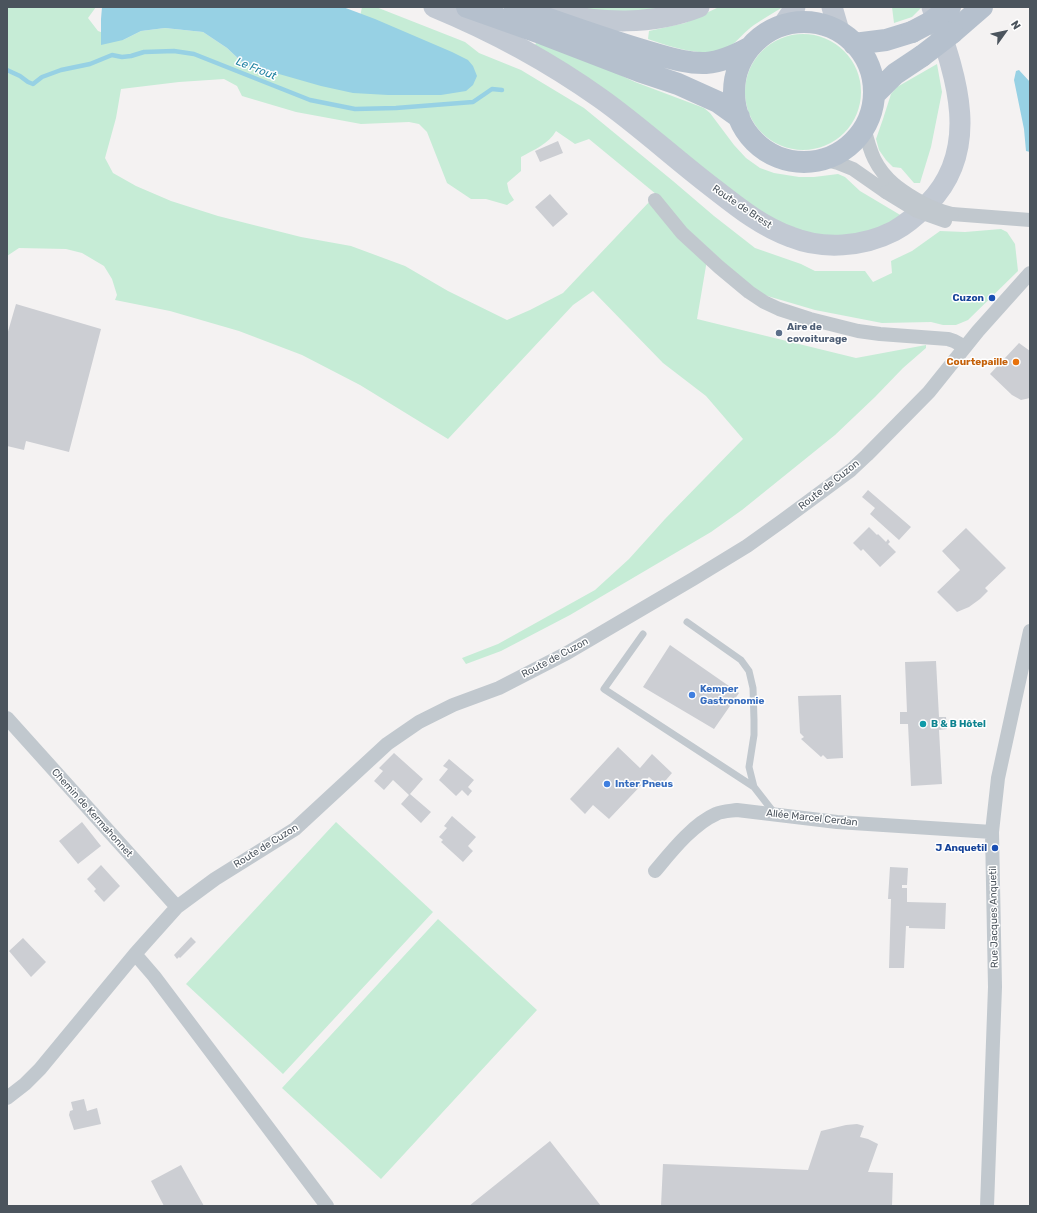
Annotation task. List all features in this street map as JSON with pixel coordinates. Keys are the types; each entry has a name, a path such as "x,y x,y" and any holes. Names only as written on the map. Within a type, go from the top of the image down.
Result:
{"main road":[{"name":"Route de Brest","path":"434,7 501,38 550,65 580,84 620,113 724,197 764,225 791,238 805,242 833,245 848,245 866,242 895,230 915,216 933,198 946,180 958,144 959,108 957,91 948,51 932,7"},
{"path":"467,7 678,84 718,102 739,117"},
{"path":"515,7 655,54 689,62 717,62 749,48"},
{"path":"522,7 586,20 623,22 668,17 699,7"},
{"path":"783,25 795,7"},
{"path":"832,7 847,37 865,59 872,76 874,95 871,112 864,127 856,138 835,154 822,159 800,161 788,160 773,154 758,144 750,136 739,117 735,103 734,88 736,74 749,48 764,34 783,25 802,22 821,24 847,37 886,40 912,32 930,22 950,7"},
{"path":"874,95 895,74 938,44 982,7"}],"street":[{"path":"864,127 873,157 890,188"},
{"path":"822,159 838,163 854,170 939,210 948,217 1030,220"},
{"path":"655,200 682,233 719,267 749,292 764,302 779,309 810,319 858,331 948,339 965,347"},
{"name":"Route de Cuzon","path":"7,1098 25,1084 40,1069 135,954 177,907 210,882 287,835 299,826 387,744 414,726 452,705 499,688 567,653 714,567 782,521 850,470 867,455 929,392 987,320 1030,273"},
{"name":"Rue Jacques Anquetil","path":"987,1206 995,987 992,832 998,778 1030,631"},
{"name":"Chemin de Kermahonnet","path":"7,718 177,907"},
{"name":"Allée Marcel Cerdan","path":"656,871 703,821 716,813 737,810 837,822 992,832"},
{"path":"135,954 154,976 327,1206"}],"lane":[{"path":"687,622 741,660 749,671 753,688 754,728 749,767 754,788"},
{"path":"643,634 604,689 754,788 776,815"}],"green space":[{"path":"7,7 96,7 88,18 98,31 123,40 141,31 165,28 203,32 227,48 244,64 360,17 362,7 376,7 465,42 479,53 521,70 584,108 714,216 755,248 801,264 815,271 865,271 873,282 892,273 891,261 912,251 940,231 965,232 1001,229 1007,232 1015,244 1018,271 968,320 956,325 943,325 931,322 882,323 815,310 764,295 744,281 682,224 662,199 589,139 575,144 556,131 545,143 521,157 521,171 507,183 509,192 514,200 507,205 486,199 471,199 447,183 427,132 419,124 409,122 361,124 296,112 242,96 237,86 224,79 179,82 121,89 116,118 105,158 113,173 136,186 171,201 218,216 301,237 351,246 405,266 448,291 507,320 563,293 650,201 707,260 697,319 856,358 926,345 926,348 903,368 835,435 742,510 711,532 570,615 501,651 466,664 462,658 498,644 595,590 629,559 665,519 743,439 706,396 663,363 593,291 573,305 448,439 360,385 302,355 239,331 170,311 115,300 117,295 112,279 104,266 82,253 66,249 19,248 7,256"},
{"path":"561,7 688,7 653,15"},
{"path":"719,7 783,7 754,25 732,45 721,51 700,52 677,48 648,39 649,31 685,23"},
{"path":"892,7 922,7 912,17 894,23"},
{"path":"803,34 814,35 825,39 844,51 856,70 860,81 860,103 856,114 844,133 825,145 814,149 803,150 792,149 781,145 762,133 750,114 746,103 745,92 746,81 750,70 762,51 781,39 792,35"},
{"path":"539,37 635,82 704,108 710,113 734,145 746,158 760,168 774,173 799,177 838,174 845,177 860,191 902,216 861,236 820,237 773,221 533,49"},
{"path":"937,64 942,92 931,147 920,183 914,183 901,168 893,167 886,160 879,150 876,139 891,94 897,87"},
{"path":"336,822 433,912 283,1074 186,984"},
{"path":"438,919 537,1010 381,1179 282,1088"}],"water":[{"path":"102,7 343,7 375,19 468,60 473,66 477,76 473,85 466,91 441,95 388,95 353,93 321,86 244,64 227,48 203,32 165,28 141,31 123,40 101,45"},
{"path":"1019,70 1030,82 1030,152 1026,151 1024,129 1014,80 1016,71"}],"building":[{"path":"558,141 563,153 540,162 535,151"},
{"path":"550,194 568,214 553,227 535,207"},
{"path":"16,304 101,329 69,452 26,441 24,450 7,446 7,335"},
{"name":"Courtepaille","path":"1019,343 1030,351 1030,398 1021,400 1012,395 990,374"},
{"path":"868,490 911,527 899,540 870,514 875,508 862,497"},
{"path":"869,527 886,542 888,539 890,542 888,544 896,552 880,567 863,549 861,551 853,543"},
{"path":"966,528 1006,568 985,588 988,591 980,599 969,607 957,612 937,592 960,570 942,551"},
{"path":"670,645 739,693 714,729 643,687"},
{"name":"B & B Hôtel","path":"936,661 939,717 946,717 947,729 939,730 942,784 911,786 908,724 900,724 900,712 907,712 905,662"},
{"path":"841,695 843,758 827,759 823,755 821,757 801,739 804,737 800,733 798,696"},
{"path":"618,747 640,768 652,754 672,773 660,787 649,777 609,819 593,805 585,814 570,799"},
{"path":"394,753 423,779 410,794 431,812 421,823 401,804 409,795 393,780 384,790 374,781 383,771 379,768"},
{"path":"449,759 474,780 468,787 472,791 468,796 462,790 456,796 439,780 448,769 443,766"},
{"path":"452,816 476,837 468,846 473,851 463,862 441,842 443,840 439,837 447,828 444,826"},
{"path":"82,822 101,846 78,864 59,841"},
{"path":"101,865 120,886 104,902 94,891 96,889 87,879"},
{"path":"890,867 908,868 907,885 902,885 902,888 907,888 907,902 946,903 945,929 909,928 909,926 906,926 904,968 889,968 891,899 888,899"},
{"path":"191,937 196,942 180,958 179,957 177,959 174,955"},
{"path":"23,938 46,962 31,977 9,951"},
{"path":"84,1099 87,1111 97,1108 101,1124 74,1130 69,1115 70,1111 73,1110 71,1102"},
{"path":"857,1124 864,1126 860,1137 878,1144 868,1172 893,1173 892,1206 661,1206 663,1164 808,1170 821,1131"},
{"path":"550,1141 601,1206 469,1206"},
{"path":"181,1165 204,1206 164,1206 151,1181"}],"waterway":[{"name":"Le Frout","path":"7,70 33,84 42,77 61,70 90,64 112,55 122,57 144,52 174,51 194,54 310,100 355,109 396,108 473,102 492,89 502,90"}],"place":[{"name":"Cuzon","path":"992,298"},
{"name":"Aire de covoiturage","path":"779,333"},
{"name":"Courtepaille","path":"1016,362"},
{"name":"Kemper Gastronomie","path":"692,695"},
{"name":"B & B Hôtel","path":"923,724"},
{"name":"Inter Pneus","path":"607,784"},
{"name":"J Anquetil","path":"995,848"}]}
